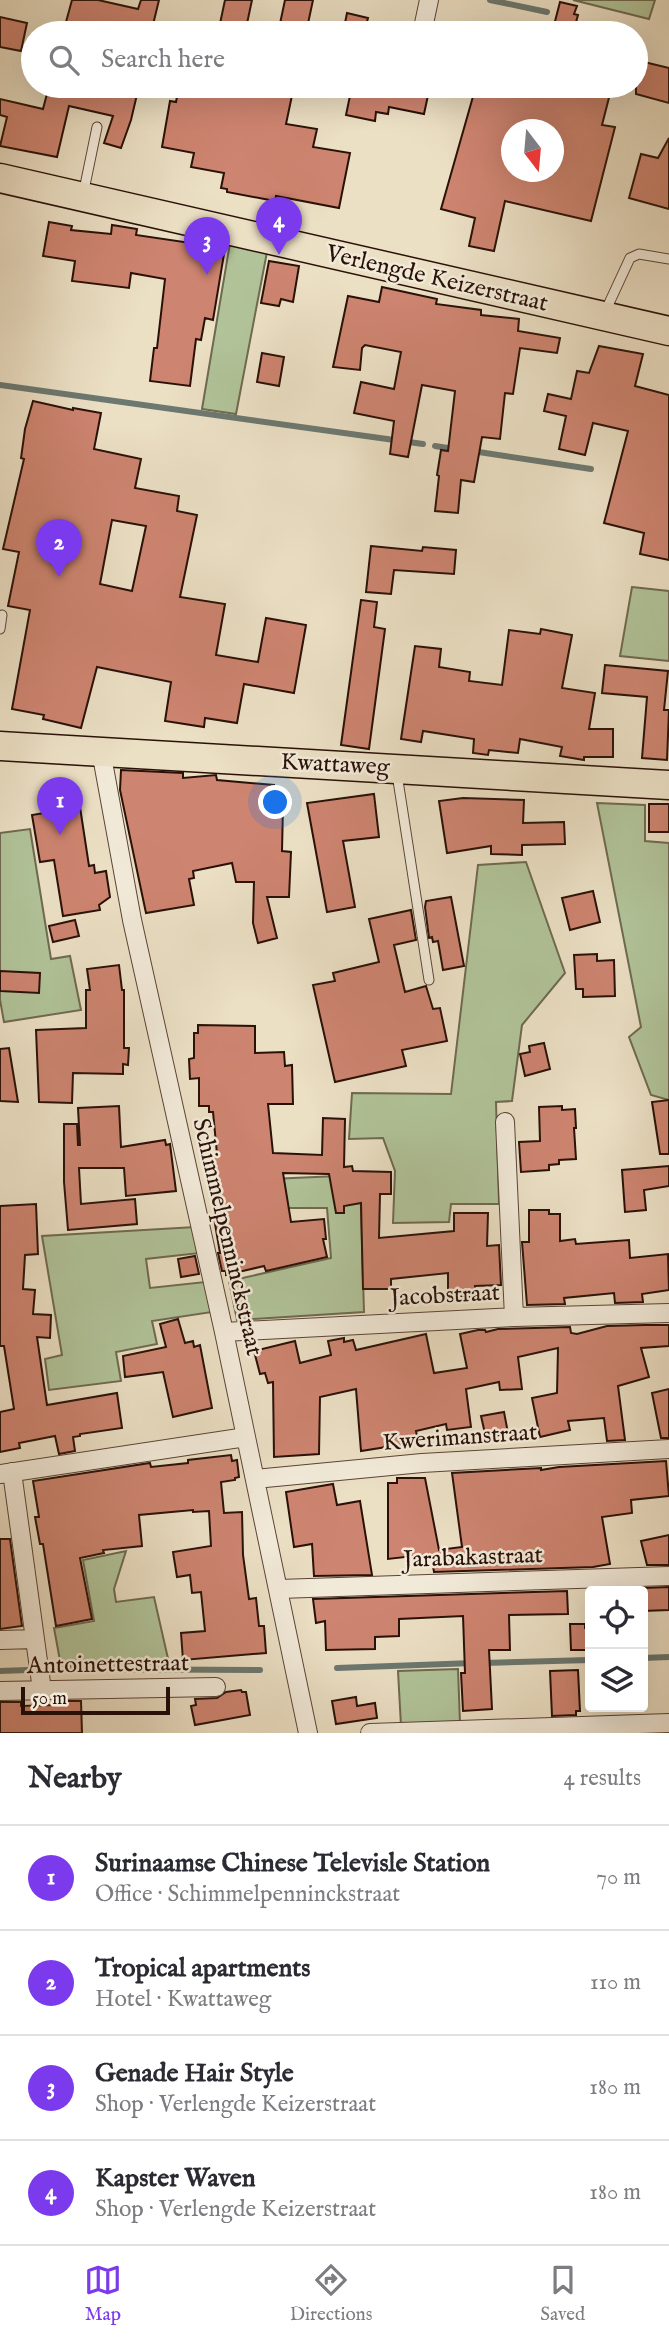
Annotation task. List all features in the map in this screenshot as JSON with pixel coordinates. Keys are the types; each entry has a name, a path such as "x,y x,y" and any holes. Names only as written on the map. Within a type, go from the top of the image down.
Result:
{"main road":[{"name":"Verlengde Keizerstraat","path":"0,178 669,331"},
{"name":"Kwattaweg","path":"0,746 669,785"}],"street":[{"path":"425,21 429,0"},
{"name":"Schimmelpenninckstraat","path":"101,751 131,920 224,1332 308,1733"},
{"path":"505,1122 514,1317"},
{"name":"Jacobstraat","path":"224,1332 514,1317 669,1313"},
{"path":"42,1690 6,1473 246,1437"},
{"name":"Kwerimanstraat","path":"255,1479 422,1464 669,1449"},
{"name":"Jarabakastraat","path":"279,1589 669,1576"},
{"path":"0,1640 35,1639"},
{"name":"Antoinettestraat","path":"0,1691 216,1687"},
{"path":"370,1733 669,1723"}],"lane":[{"path":"83,196 97,127"},
{"path":"603,317 630,258 639,254 669,259"},
{"path":"0,629 2,615"},
{"path":"397,768 429,980"}],"green space":[{"path":"573,0 655,0 649,19"},
{"path":"230,243 267,252 236,414 202,409"},
{"path":"632,587 669,591 669,661 620,656"},
{"path":"597,803 645,805 645,841 669,843 669,1100 651,1095 629,1037 641,1027"},
{"path":"30,829 51,959 70,956 81,1010 4,1022 0,1000 0,833"},
{"path":"526,862 565,973 522,1025 512,1101 496,1102 499,1204 451,1204 449,1222 393,1223 395,1171 383,1138 349,1139 352,1093 451,1094 478,865"},
{"path":"360,1175 364,1312 237,1320 229,1281 331,1258 327,1208 274,1208 271,1179"},
{"path":"195,1227 200,1253 146,1259 150,1288 205,1282 212,1312 152,1321 157,1344 116,1352 121,1381 49,1390 45,1359 62,1355 42,1236"},
{"path":"126,1551 114,1589 116,1602 154,1597 169,1663 61,1666 54,1628 94,1621 83,1560"},
{"path":"458,1669 460,1723 401,1726 398,1671"}],"building":[{"path":"72,0 98,0 138,9 141,0 159,0 154,21 66,21"},
{"path":"225,0 252,0 248,21 221,21"},
{"path":"285,0 313,0 309,21 281,21"},
{"path":"560,2 577,6 574,14 578,15 576,21 555,21"},
{"path":"347,13 368,18 367,21 345,21"},
{"path":"0,17 21,22 21,51 0,47"},
{"path":"648,63 669,68 669,103 648,97"},
{"path":"46,98 136,98 121,148 104,143 113,116 69,106 57,157 0,146 7,117 0,115 0,99 43,109"},
{"path":"177,98 291,98 286,124 317,129 313,147 350,153 339,208 276,196 275,201 227,192 227,189 221,188 224,173 191,167 194,153 162,147 170,101 176,102"},
{"path":"350,98 427,98 424,114 389,107 388,114 376,112 375,121 346,115"},
{"path":"473,98 609,98 602,125 615,127 591,221 505,201 494,251 469,246 475,218 441,209"},
{"path":"669,138 669,209 629,198 641,154 658,158"},
{"path":"49,222 72,226 71,230 111,234 112,225 137,229 136,235 225,248 213,320 205,318 201,340 196,339 190,386 150,381 154,348 157,348 165,279 131,273 129,288 72,281 75,261 43,256"},
{"path":"269,261 299,266 293,302 281,299 279,306 261,303"},
{"path":"382,287 437,299 436,304 481,310 481,315 519,319 518,331 560,338 557,353 520,348 513,394 505,393 500,439 482,437 474,482 461,480 458,513 435,511 441,450 448,451 455,391 422,385 408,457 390,454 394,421 354,413 361,382 394,389 401,352 365,345 362,348 360,370 333,367 348,296 379,302"},
{"path":"599,346 643,354 635,386 669,395 669,560 640,554 644,533 604,523 628,431 593,423 585,455 559,449 566,416 544,411 548,394 571,399 577,371 589,373"},
{"path":"262,353 284,357 279,386 257,382"},
{"path":"33,401 101,413 94,449 141,459 135,488 179,496 177,511 197,515 180,597 225,604 216,655 258,662 266,618 306,625 294,693 244,684 237,723 205,718 204,727 165,721 171,682 97,667 81,728 43,719 44,715 12,709 30,610 8,606 19,552 3,549 24,459 21,458","holes":["112,520 146,526 132,591 100,584"]},
{"path":"371,546 422,551 423,547 456,550 454,574 394,570 391,594 366,592"},
{"path":"361,600 377,602 374,627 385,629 369,749 341,745"},
{"path":"541,629 572,635 562,688 595,693 589,729 613,729 613,757 584,757 584,760 560,756 562,747 520,739 518,753 489,750 488,755 473,753 474,739 423,731 421,742 401,739 415,646 441,649 439,667 470,672 469,681 502,685 509,630 540,634"},
{"path":"605,665 668,671 664,710 669,710 667,760 642,758 647,697 602,693"},
{"path":"121,770 183,773 183,778 216,775 217,780 274,785 273,806 283,806 282,851 291,852 289,897 267,897 277,938 258,943 253,923 254,882 236,882 232,863 193,871 194,878 189,879 194,905 146,913 120,790"},
{"path":"374,794 379,837 343,841 355,907 327,912 307,803"},
{"path":"463,798 524,800 523,823 564,822 565,844 522,845 522,855 491,854 491,846 447,853 439,801"},
{"path":"649,804 669,804 669,832 649,832"},
{"path":"80,807 89,866 94,865 95,873 106,871 110,897 99,905 100,910 63,916 54,860 40,862 32,815"},
{"path":"593,891 600,922 570,930 562,898"},
{"path":"451,897 464,966 443,970 438,941 433,942 432,937 429,938 425,907 426,901"},
{"path":"411,910 416,940 394,945 405,992 426,986 433,1009 440,1008 447,1041 402,1050 406,1066 335,1082 313,985 335,981 333,973 379,962 369,919"},
{"path":"75,920 79,936 53,942 49,926"},
{"path":"597,954 597,961 614,960 615,996 583,997 583,989 576,989 574,955"},
{"path":"119,965 124,990 124,1048 129,1048 128,1065 123,1064 123,1074 73,1073 72,1103 39,1102 36,1030 86,1028 86,990 90,990 87,969"},
{"path":"0,971 40,973 39,993 0,991"},
{"path":"198,1025 255,1026 255,1053 284,1052 285,1066 292,1065 293,1104 268,1104 273,1153 322,1155 323,1118 345,1119 344,1167 352,1166 353,1171 391,1172 391,1194 380,1194 379,1238 454,1231 454,1213 488,1213 487,1246 499,1245 501,1285 475,1286 475,1297 448,1297 448,1273 391,1279 391,1289 363,1289 361,1203 344,1206 344,1213 336,1213 329,1174 283,1173 291,1222 324,1219 326,1239 323,1239 327,1257 266,1271 264,1266 226,1275 226,1271 222,1271 218,1253 214,1218 217,1217 209,1155 217,1154 213,1112 209,1112 209,1106 199,1106 199,1078 190,1079 189,1059 194,1058 194,1033 198,1033"},
{"path":"544,1043 550,1069 525,1076 520,1054 530,1052 529,1046"},
{"path":"9,1048 18,1102 0,1101 0,1049"},
{"path":"669,1100 669,1154 660,1154 652,1102"},
{"path":"119,1106 121,1147 165,1140 166,1145 170,1144 176,1191 126,1196 124,1168 79,1168 81,1204 135,1199 137,1224 68,1230 64,1182 64,1124 77,1124 80,1145 78,1108"},
{"path":"562,1106 562,1110 575,1109 576,1159 559,1160 559,1164 549,1165 549,1170 521,1172 519,1142 540,1141 539,1107"},
{"path":"669,1166 669,1186 644,1190 646,1210 625,1212 622,1170"},
{"path":"36,1204 38,1254 25,1255 23,1289 35,1290 33,1314 51,1315 50,1338 37,1337 47,1405 117,1393 122,1428 80,1434 73,1437 75,1451 59,1454 55,1436 19,1443 20,1448 0,1452 0,1412 14,1409 4,1346 0,1346 0,1206"},
{"path":"529,1210 549,1210 549,1214 560,1214 560,1241 575,1239 576,1244 629,1240 630,1258 668,1254 669,1290 642,1294 643,1302 615,1303 614,1293 564,1298 565,1304 527,1305 522,1242 529,1242"},
{"path":"195,1256 199,1274 181,1277 178,1259"},
{"path":"178,1319 185,1343 193,1341 194,1347 200,1345 212,1408 173,1417 163,1372 125,1377 123,1356 166,1347 160,1324"},
{"path":"669,1325 669,1346 641,1348 649,1377 618,1386 625,1440 607,1441 604,1418 568,1421 570,1430 540,1437 532,1398 557,1393 558,1348 518,1357 522,1389 500,1390 499,1382 466,1389 471,1427 447,1430 446,1424 416,1431 418,1442 361,1451 356,1389 320,1397 319,1454 274,1457 273,1382 268,1383 265,1373 260,1374 254,1351 295,1341 300,1363 331,1355 328,1341 344,1338 344,1342 353,1340 356,1350 426,1334 434,1373 467,1368 460,1334 478,1330 486,1332 498,1329 570,1327 571,1333 577,1334 607,1326"},
{"path":"669,1389 669,1438 661,1438 652,1393"},
{"path":"504,1412 508,1433 486,1438 481,1416"},
{"path":"231,1455 232,1461 237,1460 239,1477 221,1482 224,1513 242,1512 243,1555 249,1599 256,1598 259,1626 264,1626 266,1653 183,1660 181,1633 205,1631 201,1592 192,1593 190,1575 177,1577 173,1552 211,1546 209,1511 139,1515 142,1546 103,1550 104,1553 80,1558 92,1619 56,1626 43,1544 40,1544 35,1517 39,1517 33,1481 150,1463 151,1467"},
{"path":"666,1461 669,1496 631,1500 632,1513 602,1517 610,1564 593,1567 434,1572 431,1554 388,1559 388,1483 397,1483 397,1478 425,1478 439,1550 462,1547 452,1473"},
{"path":"333,1484 337,1505 360,1501 372,1575 314,1576 312,1544 294,1547 286,1492"},
{"path":"669,1535 669,1565 647,1565 641,1541"},
{"path":"0,1539 10,1539 22,1626 0,1629"},
{"path":"669,1587 669,1610 648,1611 648,1588"},
{"path":"567,1591 568,1614 509,1615 510,1650 489,1650 492,1709 463,1711 463,1616 399,1619 399,1636 375,1637 375,1649 326,1650 325,1621 316,1623 313,1599"},
{"path":"570,1624 585,1624 585,1650 571,1650"},
{"path":"578,1670 580,1711 576,1711 576,1715 552,1716 550,1671"},
{"path":"226,1692 246,1692 250,1715 195,1725 191,1706 196,1705 195,1699 217,1698"},
{"path":"356,1697 357,1706 375,1703 377,1718 336,1724 332,1701"},
{"path":"55,1701 81,1701 82,1733 0,1733 0,1702 21,1702 21,1706 55,1705"}],"waterway":[{"path":"490,0 547,12"},
{"path":"0,385 423,444"},
{"path":"435,446 454,449"},
{"path":"472,451 591,469"},
{"path":"648,1658 669,1657"},
{"path":"484,1663 585,1660"},
{"path":"337,1668 473,1663"},
{"path":"66,1669 260,1670"},
{"path":"0,1671 28,1670"}],"place":[{"name":"Kapster Waven","path":"279,255"},
{"name":"Genade Hair Style","path":"207,275"},
{"name":"Tropical apartments","path":"59,577"},
{"name":"Surinaamse Chinese Televisle Station","path":"60,835"}]}
